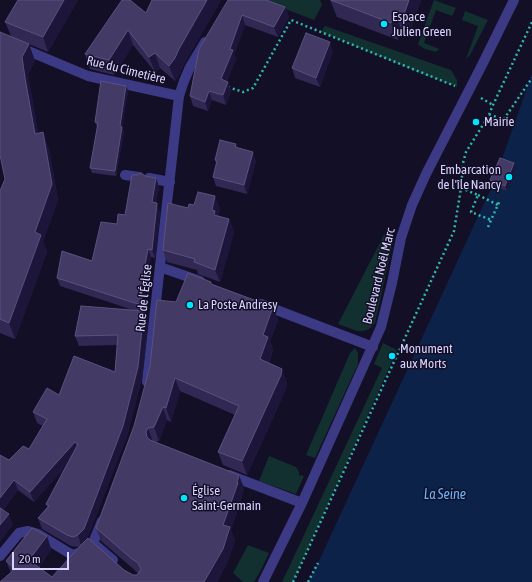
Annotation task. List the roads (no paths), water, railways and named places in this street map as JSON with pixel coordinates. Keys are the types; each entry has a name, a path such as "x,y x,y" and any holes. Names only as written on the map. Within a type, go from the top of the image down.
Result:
{"street":[{"name":"Boulevard Noël Marc","path":"263,582 302,503 381,327 401,238 412,205 426,174 514,0"},
{"name":"Rue de l'Église","path":"144,394 148,379 179,96 190,67 210,34"},
{"name":"Rue du Cimetière","path":"0,39 88,76 179,96"},
{"path":"125,175 170,182"},
{"path":"160,267 208,285"},
{"path":"252,301 373,347"},
{"path":"222,472 302,503"},
{"path":"0,556 16,536 24,531 38,534 74,555 85,550 94,543 105,513"},
{"path":"94,543 122,568"}],"water":[{"name":"La Seine","path":"532,74 532,582 308,582 493,184"}],"place":[{"name":"Espace Julien Green","path":"384,24"},
{"name":"Mairie","path":"476,122"},
{"name":"Embarcation de l'île Nancy","path":"509,177"},
{"name":"La Poste Andresy","path":"190,305"},
{"name":"Monument aux Morts","path":"392,356"},
{"name":"Église Saint-Germain","path":"184,498"}]}
